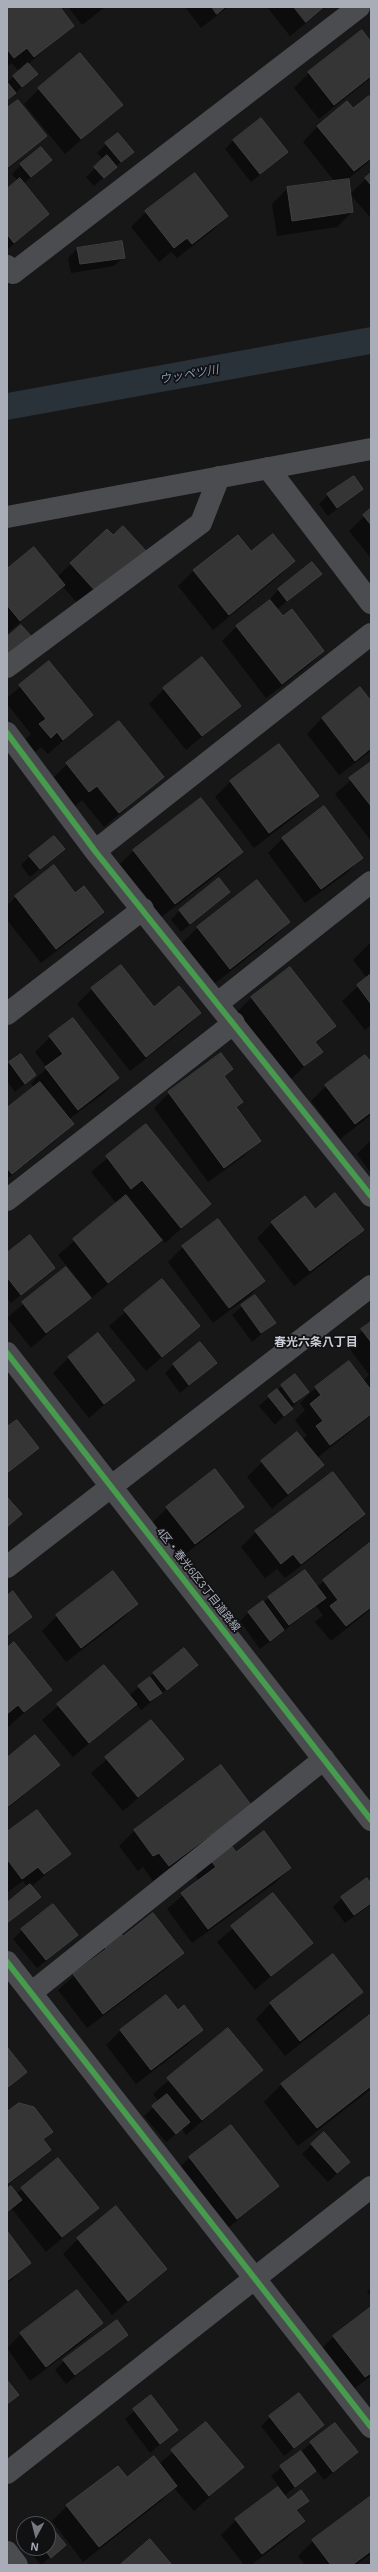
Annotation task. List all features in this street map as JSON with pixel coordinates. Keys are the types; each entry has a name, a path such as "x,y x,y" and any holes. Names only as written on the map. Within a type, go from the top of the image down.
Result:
{"street":[{"path":"9,272 359,7"},
{"path":"7,516 371,450"},
{"path":"268,468 371,603"},
{"path":"7,667 201,523 219,477"},
{"path":"95,851 371,634"},
{"path":"7,733 95,851 143,909 371,1196"},
{"path":"218,1003 371,882"},
{"path":"7,1014 143,909"},
{"path":"7,1200 234,1023"},
{"path":"7,1567 371,1286"},
{"name":"4区・春光6区3丁目道路線","path":"7,1353 112,1485 371,1820"},
{"path":"31,1993 324,1759"},
{"path":"7,1962 371,2427"},
{"path":"7,2473 371,2187"},
{"path":"7,2552 17,2565"}],"water":[{"name":"ウッペツ川","path":"371,327 371,354 7,420 7,393"}],"building":[{"path":"7,7 60,7 74,26 34,57 27,48 14,58 7,49"},
{"path":"212,7 225,7 217,14"},
{"path":"294,7 324,7 306,22"},
{"path":"362,30 371,42 371,76 334,105 308,72"},
{"path":"80,53 123,105 81,139 38,88"},
{"path":"28,63 38,74 22,87 13,76"},
{"path":"7,82 16,93 7,100"},
{"path":"369,96 371,98 371,158 354,171 317,126 347,101 353,108"},
{"path":"18,100 47,136 7,168 7,108"},
{"path":"261,118 288,152 260,174 233,140"},
{"path":"118,133 134,152 121,162 105,143"},
{"path":"41,147 52,160 31,177 20,164"},
{"path":"107,155 117,167 104,178 94,167"},
{"path":"195,173 228,216 192,244 187,238 174,248 145,211"},
{"path":"371,173 371,185 365,178"},
{"path":"20,178 49,214 14,243 7,234 7,189"},
{"path":"349,179 353,212 292,221 287,187"},
{"path":"122,241 125,258 80,264 77,248"},
{"path":"354,476 363,489 337,508 327,494"},
{"path":"371,508 371,525 363,515"},
{"path":"123,526 146,551 98,594 70,563 107,529 113,535"},
{"path":"273,534 295,561 229,615 193,570 238,535 251,551"},
{"path":"34,547 65,585 20,621 7,605 7,569"},
{"path":"312,562 322,574 287,601 278,589"},
{"path":"270,600 283,616 292,609 324,651 282,684 236,626"},
{"path":"21,625 32,637 7,659 7,637"},
{"path":"202,657 241,706 202,736 163,688"},
{"path":"49,661 93,715 63,740 57,732 51,738 39,724 46,719 19,685"},
{"path":"360,687 371,701 371,748 355,761 322,718"},
{"path":"119,721 164,777 119,813 97,786 89,792 66,763"},
{"path":"279,744 319,796 269,833 230,781"},
{"path":"371,762 371,806 349,778"},
{"path":"201,798 243,852 175,904 133,850"},
{"path":"324,806 363,858 321,889 282,838"},
{"path":"54,836 65,849 40,869 29,856"},
{"path":"54,865 75,893 84,886 104,912 56,949 15,896"},
{"path":"219,878 230,892 190,924 179,910"},
{"path":"257,880 290,922 230,969 197,927"},
{"path":"121,965 154,1007 179,986 201,1013 146,1057 91,988"},
{"path":"290,967 336,1026 315,1042 323,1052 304,1066 251,997"},
{"path":"371,974 371,1004 357,985"},
{"path":"73,1018 119,1078 78,1110 45,1067 63,1054 49,1036"},
{"path":"221,1053 233,1069 224,1076 243,1102 236,1107 261,1141 224,1168 168,1092"},
{"path":"21,1054 36,1075 25,1084 9,1062"},
{"path":"365,1055 371,1062 371,1112 355,1124 325,1085"},
{"path":"40,1082 74,1124 12,1174 7,1168 7,1108"},
{"path":"146,1124 211,1204 181,1228 142,1180 131,1189 106,1156"},
{"path":"335,1193 364,1230 310,1271 271,1222 305,1196 315,1209"},
{"path":"126,1195 162,1240 108,1283 73,1239"},
{"path":"218,1219 265,1281 229,1308 182,1246"},
{"path":"30,1235 55,1268 21,1295 7,1277 7,1253"},
{"path":"66,1267 91,1298 46,1333 22,1302"},
{"path":"162,1279 200,1326 162,1357 124,1310"},
{"path":"255,1295 276,1323 261,1333 241,1305"},
{"path":"371,1322 371,1342 361,1329"},
{"path":"98,1333 135,1380 104,1404 68,1357"},
{"path":"200,1342 217,1363 189,1385 173,1364"},
{"path":"349,1361 371,1390 371,1414 330,1445 316,1426 323,1421 310,1404 321,1395 315,1387"},
{"path":"295,1374 309,1392 294,1403 281,1385"},
{"path":"277,1389 293,1409 284,1416 268,1396"},
{"path":"17,1420 39,1448 7,1473 7,1427"},
{"path":"297,1432 324,1465 288,1494 261,1461"},
{"path":"215,1469 244,1507 195,1544 166,1507"},
{"path":"333,1472 365,1514 301,1564 293,1554 281,1564 255,1531"},
{"path":"7,1497 22,1514 7,1527"},
{"path":"371,1542 371,1607 346,1626 330,1606 338,1600 323,1580"},
{"path":"305,1570 326,1598 289,1625 268,1597"},
{"path":"113,1571 138,1604 81,1648 56,1615"},
{"path":"13,1591 32,1617 7,1636 7,1596"},
{"path":"263,1601 284,1630 270,1641 248,1612"},
{"path":"14,1642 52,1690 24,1712 18,1705 7,1714 7,1648"},
{"path":"184,1648 198,1665 167,1690 153,1673"},
{"path":"104,1665 137,1704 89,1743 57,1704"},
{"path":"150,1677 162,1693 150,1701 138,1686"},
{"path":"151,1720 184,1759 138,1797 105,1757"},
{"path":"35,1735 60,1765 7,1807 7,1758"},
{"path":"221,1765 251,1805 169,1866 159,1853 153,1856 134,1830"},
{"path":"37,1810 71,1854 44,1874 38,1867 22,1879 7,1859 7,1832"},
{"path":"264,1831 291,1868 208,1929 181,1893 216,1867 209,1858 230,1844 236,1852"},
{"path":"367,1878 371,1884 371,1903 354,1915 341,1897"},
{"path":"30,1884 41,1897 7,1923 7,1903"},
{"path":"273,1893 313,1943 271,1976 231,1926"},
{"path":"53,1904 78,1935 46,1960 21,1929"},
{"path":"153,1913 184,1953 103,2014 73,1974 106,1949 102,1943 118,1931 123,1936"},
{"path":"333,1954 363,1992 300,2041 270,2003"},
{"path":"166,1995 178,2010 184,2005 203,2030 151,2070 120,2030"},
{"path":"371,2014 371,2086 317,2128 281,2084"},
{"path":"228,2028 263,2070 202,2120 167,2078"},
{"path":"7,2047 27,2072 7,2088"},
{"path":"167,2094 190,2122 176,2134 152,2106"},
{"path":"19,2103 34,2107 53,2132 43,2139 51,2150 7,2184 7,2112"},
{"path":"231,2125 279,2186 237,2219 189,2157"},
{"path":"324,2132 350,2162 337,2173 311,2144"},
{"path":"58,2158 99,2208 62,2237 21,2188"},
{"path":"11,2186 22,2200 7,2212 7,2189"},
{"path":"116,2206 167,2269 128,2301 77,2238"},
{"path":"7,2231 31,2263 7,2281"},
{"path":"77,2290 103,2323 46,2367 20,2333"},
{"path":"371,2307 371,2373 365,2377 333,2336"},
{"path":"117,2320 128,2335 75,2375 63,2360"},
{"path":"7,2380 19,2395 7,2404"},
{"path":"299,2393 324,2425 294,2448 269,2416"},
{"path":"151,2395 178,2430 160,2444 133,2409"},
{"path":"206,2422 244,2467 209,2496 171,2450"},
{"path":"335,2423 358,2452 333,2472 310,2442"},
{"path":"301,2451 316,2471 295,2487 280,2466"},
{"path":"154,2456 177,2486 99,2547 66,2505 118,2466 127,2477"},
{"path":"278,2487 288,2500 301,2490 309,2501 296,2510 305,2521 262,2554 235,2519"},
{"path":"371,2496 371,2551 352,2565 331,2565 312,2540"},
{"path":"56,2533 66,2545 56,2554"},
{"path":"150,2539 172,2565 120,2565"}],"cycle path":[{"path":"7,733 95,851 371,1196"},
{"path":"7,1353 371,1820"},
{"path":"7,1962 371,2427"}],"district":[{"name":"春光六条八丁目","path":"316,1343"}]}
